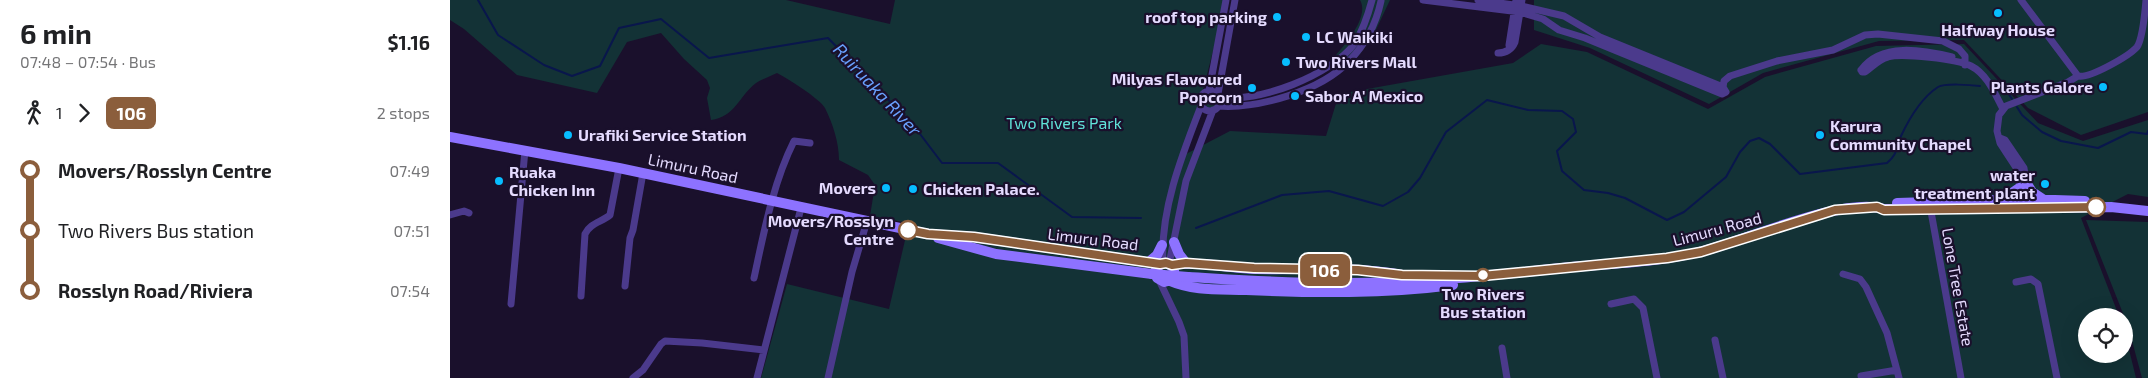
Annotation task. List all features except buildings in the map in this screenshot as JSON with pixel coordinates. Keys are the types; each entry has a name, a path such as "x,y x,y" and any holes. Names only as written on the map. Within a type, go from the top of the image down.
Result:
{"main road":[{"name":"Limuru Road","path":"450,137 619,168 930,235 1049,256 1241,275 1346,278 1402,275 1482,276"},
{"path":"2002,200 2023,186 2044,200"},
{"name":"Limuru Road","path":"930,235 996,254 1160,267 1246,281 1344,283 1482,276 1667,258 1701,252 1818,215 1850,208 1877,207 1884,210 2002,200 2023,204 2044,200 2148,205"},
{"name":"Limuru Road","path":"1930,205 2023,204 2111,207 2148,211"},
{"path":"1175,238 1179,254 1187,270"},
{"path":"1162,245 1157,255 1160,267 1175,274 1170,281"},
{"name":"Limuru Road","path":"1160,267 1164,282 1170,281 1183,287 1269,291 1417,290 1532,272"}],"street":[{"path":"1209,91 1226,0"},
{"path":"1186,378 1184,336 1160,267 1175,238 1186,181 1215,108 1235,0"},
{"path":"1162,245 1177,176 1201,106 1200,97 1202,93 1209,91 1218,96 1232,99 1263,94 1292,84 1332,64 1354,44 1362,32 1377,0"},
{"path":"1201,106 1206,110 1274,101 1333,74 1349,62 1369,36 1377,16 1377,0"},
{"path":"1423,0 1518,6 1567,33 1585,38 1724,94 1727,91 1723,87 1600,37 1572,19 1518,6 1478,0"},
{"path":"2021,0 2078,76"},
{"path":"2023,204 2024,168 2005,140 2000,138 1998,123 2003,109 2078,76 2091,75 2127,55 2137,46 2140,39 2146,0"},
{"path":"1518,6 1512,48 1507,52 1498,53 1507,47 1511,40 1518,6"},
{"path":"1723,87 1724,81 1730,76 1777,61 1833,50 1854,40 1871,35 1944,41 1959,49 1965,56 1965,64"},
{"path":"1218,40 1227,41"},
{"path":"1965,64 1942,59 1896,56 1886,57 1865,72 1861,71 1884,52 1901,50 1939,54 1955,58 1972,67 1986,78 2003,109"},
{"path":"754,278 772,201 784,161 794,141 810,143"},
{"path":"511,304 525,150"},
{"path":"581,296 585,234 590,226 610,215 619,168"},
{"path":"625,286 630,238 634,230 643,173"},
{"name":"Lone Tree Estate","path":"1930,205 1961,378"},
{"path":"757,378 801,208"},
{"path":"450,215 464,211 469,213"},
{"path":"828,378 852,272 867,221"},
{"path":"1164,233 1175,238"},
{"path":"1843,274 1860,279 1866,287 1884,324 1898,374 1861,376"},
{"path":"2016,282 2031,279 2038,284 2057,378"},
{"path":"1611,304 1634,299 1643,308 1657,378"},
{"path":"1716,340 1723,378"},
{"path":"633,378 643,370 665,341 710,343 764,350"},
{"path":"1502,348 1508,378"}],"green space":[{"name":"Two Rivers Park","path":"450,0 786,0 890,24 895,0 1226,0 1202,94 1214,93 1218,104 1209,110 1200,103 1186,154 1230,131 1326,136 1339,94 1513,63 1541,44 1587,52 1708,109 1765,77 1876,46 1964,44 2038,123 2083,141 2148,120 2148,197 2128,194 2081,218 2116,308 2078,308 2078,363 2132,363 2136,378 761,378 787,284 889,309 909,223 870,216 875,185 868,175 839,160 835,134 828,114 822,104 803,89 777,73 756,83 726,115 711,120 707,98 710,88 707,80 684,59 661,33 627,42 597,93 517,75 464,29 450,20"},
{"path":"1360,0 1390,0 1374,34 1360,54 1345,70 1333,58 1349,39 1359,23 1362,15"},
{"path":"1534,0 2148,0 2148,112 2081,135 2028,108 1964,40 1879,41 1763,73 1709,104 1590,48 1534,30"},
{"path":"2086,220 2148,222 2148,378 2142,378 2133,345 2133,308 2121,308"}],"waterway":[{"name":"Ruiruaka River","path":"478,0 498,35 544,65 572,76 600,66 619,28 661,19 709,58 828,38 914,126 942,163 998,163 1072,217 1141,218"},
{"name":"Ruiruaka River","path":"1196,228 1282,195 1329,191 1383,206 1408,192 1420,178 1446,132 1487,100 1528,110 1562,111 1573,119 1576,132 1557,151 1562,171 1584,190 1608,193 1625,198 1667,220 1684,212 1726,177 1740,152 1750,141 1759,138 1770,144 1800,174 1887,163 1895,154 1901,136 1912,116 1921,103 1938,87 1946,85 1980,86"},
{"name":"Ruiruaka River","path":"1995,89 2008,93 2012,99"},
{"name":"Ruiruaka River","path":"2017,107 2022,115 2042,132 2061,141 2098,148 2131,132 2147,134 2148,131"}],"bus line":[{"name":"106","path":"908,230 928,234 974,237 1023,246 1172,265 1186,263 1254,268 1358,270 1402,275 1482,276 1667,258 1701,252 1818,215 1850,208 1970,210 2096,207"}],"place":[{"name":"Halfway House","path":"1998,13"},
{"name":"roof top parking","path":"1277,17"},
{"name":"LC Waikiki","path":"1306,37"},
{"name":"Two Rivers Mall","path":"1286,62"},
{"name":"Plants Galore","path":"2103,87"},
{"name":"Milyas Flavoured Popcorn","path":"1252,88"},
{"name":"Sabor A' Mexico","path":"1295,96"},
{"name":"Urafiki Service Station","path":"568,135"},
{"name":"Karura Community Chapel","path":"1820,135"},
{"name":"Ruaka Chicken Inn","path":"499,181"},
{"name":"water treatment plant","path":"2045,184"},
{"name":"Movers","path":"886,188"},
{"name":"Chicken Palace.","path":"913,189"},
{"name":"Movers/Rosslyn Centre","path":"908,230"},
{"name":"Two Rivers Bus station","path":"1483,275"}]}
